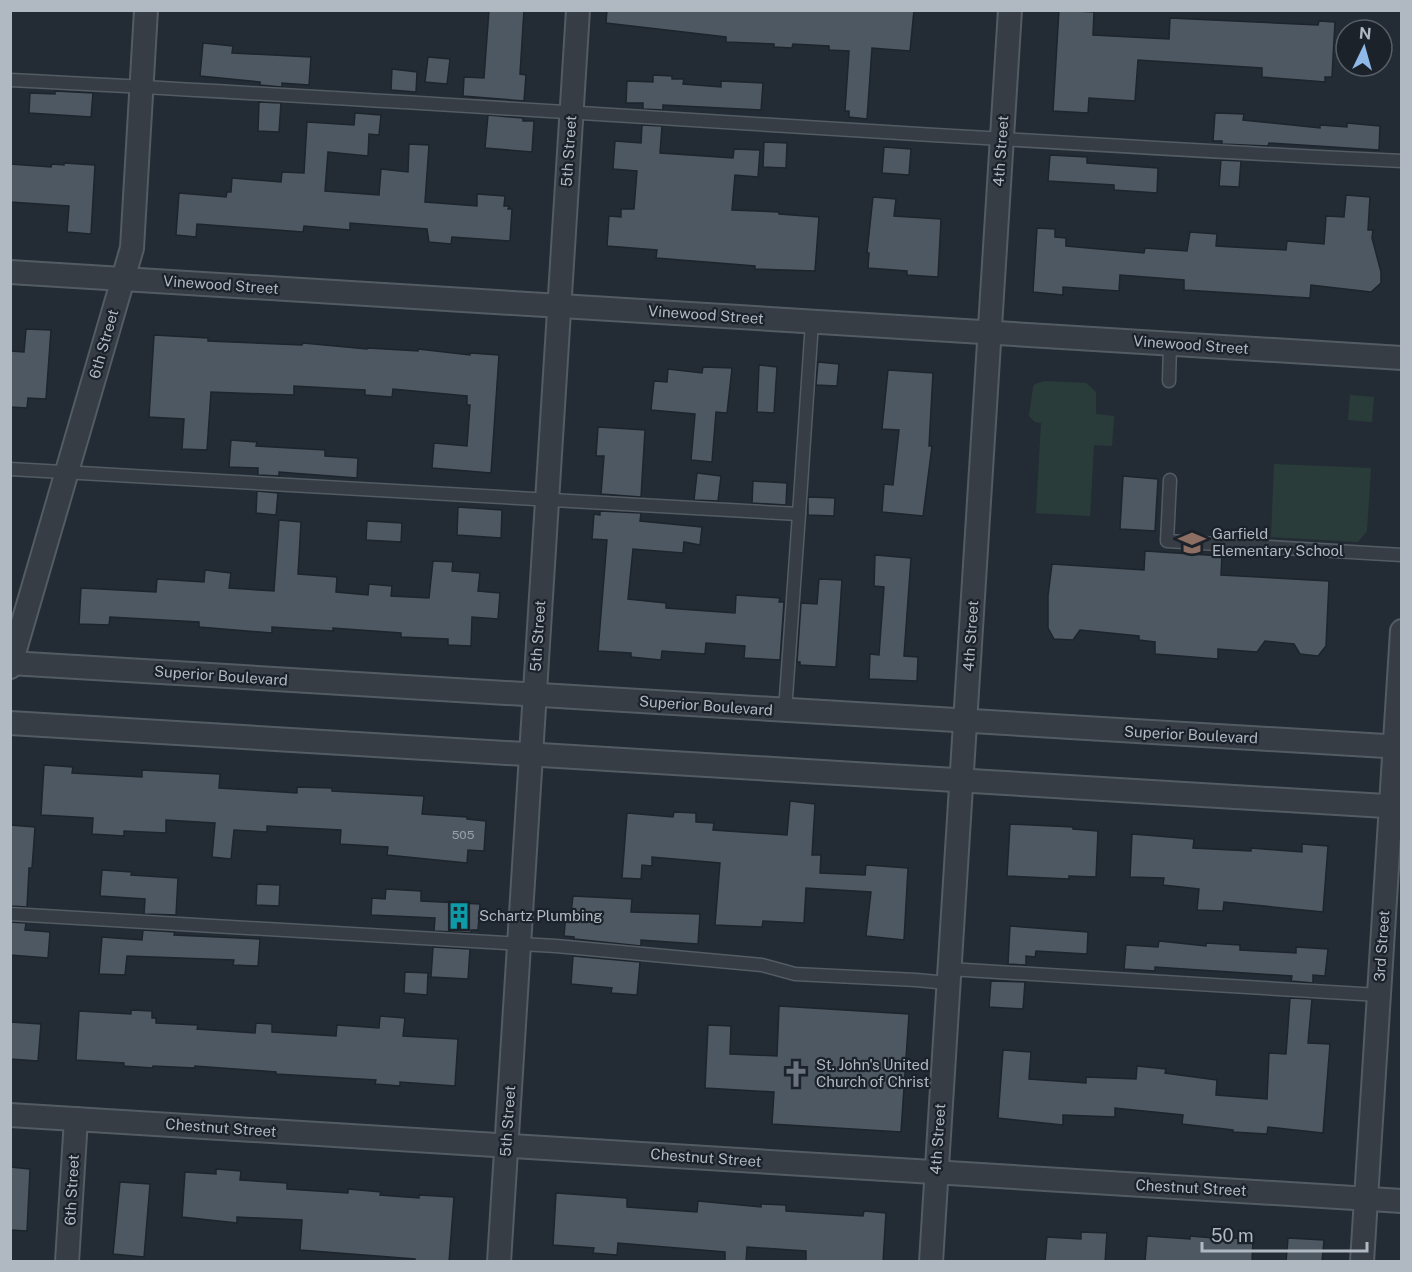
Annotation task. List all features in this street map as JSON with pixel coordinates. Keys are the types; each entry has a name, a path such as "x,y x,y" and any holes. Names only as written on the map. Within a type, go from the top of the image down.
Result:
{"street":[{"name":"6th Street","path":"11,665 132,248 147,10"},
{"name":"5th Street","path":"499,1262 578,10"},
{"name":"4th Street","path":"931,1262 1010,10"},
{"name":"Vinewood Street","path":"10,272 1401,358"},
{"name":"3rd Street","path":"1362,1262 1378,995 1396,806 1401,631"},
{"name":"Superior Boulevard","path":"11,665 1398,747"},
{"path":"10,723 1396,806"},
{"name":"Chestnut Street","path":"10,1115 1401,1201"},
{"name":"6th Street","path":"67,1262 76,1119"}],"lane":[{"path":"10,80 572,111 1002,140 1401,161"},
{"path":"785,711 812,322"},
{"path":"1169,381 1170,343"},
{"path":"10,469 799,514"},
{"path":"1170,480 1167,541 1401,555"},
{"path":"10,914 520,944 762,964 795,974 916,980 949,976 1378,995"}],"shaded area":[{"path":"1045,381 1086,383 1096,392 1096,414 1114,416 1112,446 1094,445 1090,516 1036,513 1041,423 1035,422 1029,416 1033,387"},
{"path":"1350,395 1374,397 1372,422 1348,420"},
{"path":"1274,464 1371,468 1367,531 1358,542 1271,537"}],"building":[{"path":"489,10 524,10 520,74 526,75 524,101 463,96 464,77 484,78"},
{"path":"607,10 914,10 910,51 872,48 867,119 849,117 849,111 845,111 849,51 829,50 829,46 793,44 792,48 774,47 774,44 726,42 726,37 606,23"},
{"path":"1059,10 1094,12 1093,35 1169,39 1170,18 1318,25 1319,21 1334,22 1332,77 1325,77 1325,82 1262,77 1262,68 1138,60 1135,101 1089,98 1088,113 1053,111"},
{"path":"203,43 233,46 232,53 311,57 309,85 282,83 282,87 260,85 260,82 200,76"},
{"path":"428,57 450,59 447,84 425,82"},
{"path":"392,69 417,72 416,92 391,90"},
{"path":"653,75 684,79 683,84 721,87 721,81 763,83 761,110 663,105 663,110 643,109 643,103 626,103 627,81 653,82"},
{"path":"55,91 93,93 91,117 29,113 30,93 55,94"},
{"path":"259,102 281,103 279,132 258,131"},
{"path":"355,113 381,115 379,135 369,134 368,156 328,152 325,191 379,195 381,169 408,172 409,144 429,145 425,202 477,206 477,194 505,196 504,206 512,209 510,241 452,237 451,244 429,242 427,229 350,223 350,230 304,226 303,232 197,224 196,237 176,235 179,193 226,197 227,192 231,192 232,178 281,182 282,172 304,173 307,122 354,125"},
{"path":"1215,113 1244,114 1243,120 1320,128 1320,125 1347,127 1347,123 1380,126 1379,150 1269,143 1268,146 1222,144 1222,141 1213,141"},
{"path":"488,115 534,121 532,152 485,148"},
{"path":"642,125 662,126 660,153 733,158 734,149 760,150 758,177 735,175 732,210 819,217 815,271 755,269 755,266 656,258 657,250 607,246 609,216 621,217 621,209 634,209 637,171 613,169 615,141 641,143"},
{"path":"764,142 787,143 786,168 763,167"},
{"path":"884,147 911,149 909,175 882,173"},
{"path":"1050,155 1087,157 1087,163 1158,168 1157,193 1114,190 1114,185 1048,181"},
{"path":"1221,160 1241,161 1239,187 1219,186"},
{"path":"64,163 95,165 91,234 67,232 69,206 10,202 10,164 51,167 52,164 64,165"},
{"path":"1346,195 1370,197 1368,230 1373,230 1372,238 1381,272 1381,283 1371,292 1311,285 1310,298 1184,290 1184,280 1120,275 1119,291 1063,287 1063,295 1033,292 1037,228 1055,229 1055,237 1066,238 1066,246 1144,253 1145,248 1187,251 1190,232 1217,234 1216,246 1286,250 1287,241 1324,244 1326,216 1344,217"},
{"path":"873,197 896,199 894,216 941,219 938,277 907,275 907,271 868,268 869,253 867,253"},
{"path":"26,329 51,330 46,399 28,398 27,408 10,407 10,351 24,352"},
{"path":"154,335 208,338 208,341 302,345 303,343 367,349 418,351 418,349 470,355 470,353 499,355 491,473 432,468 434,443 467,446 470,405 467,405 467,396 393,389 392,397 365,395 365,390 294,386 294,395 211,392 207,450 182,449 184,419 149,417"},
{"path":"818,362 839,364 837,386 816,385"},
{"path":"759,365 777,367 774,413 757,412"},
{"path":"703,367 732,368 727,413 716,412 712,462 691,460 695,414 651,410 654,381 667,382 668,369 702,373"},
{"path":"888,370 933,373 929,446 932,446 923,516 882,512 884,484 893,485 899,430 882,429"},
{"path":"598,427 645,430 641,497 601,494 604,456 596,456"},
{"path":"231,440 257,442 256,446 325,450 325,456 358,458 357,478 279,472 279,476 258,475 258,468 229,467"},
{"path":"697,473 721,476 718,501 694,500"},
{"path":"1123,476 1158,479 1155,531 1120,529"},
{"path":"753,481 787,483 786,505 752,503"},
{"path":"257,491 278,493 276,515 256,513"},
{"path":"808,497 835,498 834,516 808,515"},
{"path":"458,507 502,510 501,538 457,535"},
{"path":"600,511 641,513 640,521 702,527 700,545 684,542 683,553 633,549 628,599 666,603 666,608 735,613 736,595 780,598 779,602 784,602 780,660 744,658 745,646 706,643 705,654 662,651 661,660 631,657 631,653 598,651 607,540 592,539 594,514 600,515"},
{"path":"279,520 301,522 298,574 337,577 336,592 368,595 369,584 392,586 391,596 429,598 433,561 453,562 452,571 480,573 478,591 500,593 498,619 472,617 471,646 448,645 448,639 401,637 401,633 333,628 333,631 272,627 272,633 199,627 199,622 110,617 109,625 79,624 81,588 156,592 157,579 204,582 205,570 231,573 229,588 274,591"},
{"path":"367,521 402,523 401,542 366,540"},
{"path":"1145,551 1222,556 1221,575 1329,581 1326,646 1318,656 1300,654 1294,644 1265,641 1257,652 1218,649 1218,659 1155,654 1155,642 1139,640 1139,636 1080,630 1073,640 1054,639 1048,628 1048,596 1052,564 1144,570"},
{"path":"875,555 911,558 904,656 918,657 917,681 869,679 870,654 879,655 884,587 874,586"},
{"path":"819,579 842,580 836,667 800,665 800,662 797,662 801,603 817,604"},
{"path":"44,765 73,767 72,773 142,777 142,770 220,774 219,788 297,793 297,787 332,788 332,791 424,796 422,814 467,817 467,819 486,821 484,851 468,850 467,863 387,855 388,847 340,844 341,830 267,826 267,832 234,830 231,859 212,857 215,823 166,820 166,833 124,831 124,836 92,834 93,818 41,815"},
{"path":"790,801 815,804 812,855 821,855 820,873 865,875 866,865 908,868 904,940 866,936 871,892 806,888 804,923 763,921 762,927 715,925 720,863 652,857 652,866 642,865 641,879 622,878 627,813 673,817 674,812 696,813 696,822 714,823 713,830 787,835"},
{"path":"1010,824 1073,827 1073,829 1098,831 1096,877 1069,876 1069,879 1007,876"},
{"path":"10,825 35,827 32,868 29,868 27,907 10,906"},
{"path":"1132,834 1194,839 1193,848 1251,851 1251,848 1302,852 1302,844 1328,846 1323,912 1224,902 1223,911 1197,910 1199,889 1163,885 1164,878 1130,877"},
{"path":"102,870 132,872 131,875 178,878 176,915 144,914 145,899 100,896"},
{"path":"257,884 280,885 279,906 256,905"},
{"path":"386,889 421,891 421,901 480,904 478,930 471,930 471,933 434,931 435,918 371,915 372,898 385,899"},
{"path":"573,896 632,899 631,912 700,914 698,944 641,940 641,946 564,936 566,913 571,913"},
{"path":"10,922 26,923 25,930 50,932 48,958 10,955"},
{"path":"1010,926 1088,932 1087,954 1036,951 1035,957 1026,956 1026,965 1008,964"},
{"path":"143,930 175,932 174,935 260,939 258,966 233,965 234,960 127,956 125,975 99,974 102,937 142,940"},
{"path":"1159,941 1206,946 1206,943 1240,945 1240,950 1296,953 1296,947 1328,949 1325,976 1313,975 1313,983 1291,981 1292,976 1155,967 1155,971 1124,969 1126,945 1158,947"},
{"path":"433,947 470,949 468,979 431,977"},
{"path":"573,956 640,962 637,995 611,993 612,988 571,984"},
{"path":"405,972 428,973 427,995 404,993"},
{"path":"991,981 1025,982 1023,1009 989,1007"},
{"path":"1290,998 1312,999 1308,1043 1330,1044 1323,1133 1268,1127 1267,1134 1233,1132 1233,1130 1182,1124 1183,1115 1115,1108 1115,1117 1063,1115 1063,1125 998,1118 1003,1050 1031,1052 1029,1079 1086,1083 1086,1077 1136,1079 1137,1066 1166,1069 1165,1073 1217,1080 1216,1095 1267,1099 1269,1053 1286,1054"},
{"name":"St. John's United Church of Christ","path":"779,1006 909,1014 901,1132 772,1124 774,1092 705,1088 708,1025 731,1026 730,1054 777,1056"},
{"path":"131,1010 152,1011 152,1018 156,1018 156,1023 198,1025 197,1029 255,1033 256,1023 272,1024 272,1032 336,1036 337,1025 379,1028 380,1016 405,1018 403,1036 458,1039 455,1086 400,1082 400,1086 375,1084 376,1080 195,1066 195,1068 153,1066 153,1068 124,1066 124,1063 76,1060 79,1011 131,1014"},
{"path":"10,1022 41,1024 38,1061 10,1059"},
{"path":"10,1167 30,1169 27,1231 10,1230"},
{"path":"216,1169 241,1171 240,1180 287,1183 287,1189 348,1193 348,1189 381,1192 380,1195 419,1198 419,1195 454,1197 449,1262 300,1250 302,1220 237,1217 237,1223 182,1217 185,1172 216,1174"},
{"path":"120,1182 150,1184 144,1257 113,1254"},
{"path":"556,1193 627,1198 627,1207 697,1212 698,1201 761,1207 761,1204 786,1205 786,1211 863,1216 864,1211 886,1213 883,1262 806,1262 806,1251 747,1247 746,1262 725,1262 725,1252 618,1243 617,1255 593,1253 594,1248 553,1245"},
{"path":"1081,1232 1107,1233 1105,1262 1045,1262 1047,1237 1081,1239"},
{"path":"1147,1236 1253,1239 1252,1262 1145,1262"},
{"path":"1288,1238 1324,1240 1322,1262 1286,1262"}],"place":[{"name":"Garfield Elementary School","path":"1192,543"},
{"name":"Schartz Plumbing","path":"459,916"},
{"name":"St. John's United Church of Christ","path":"796,1074"}]}
